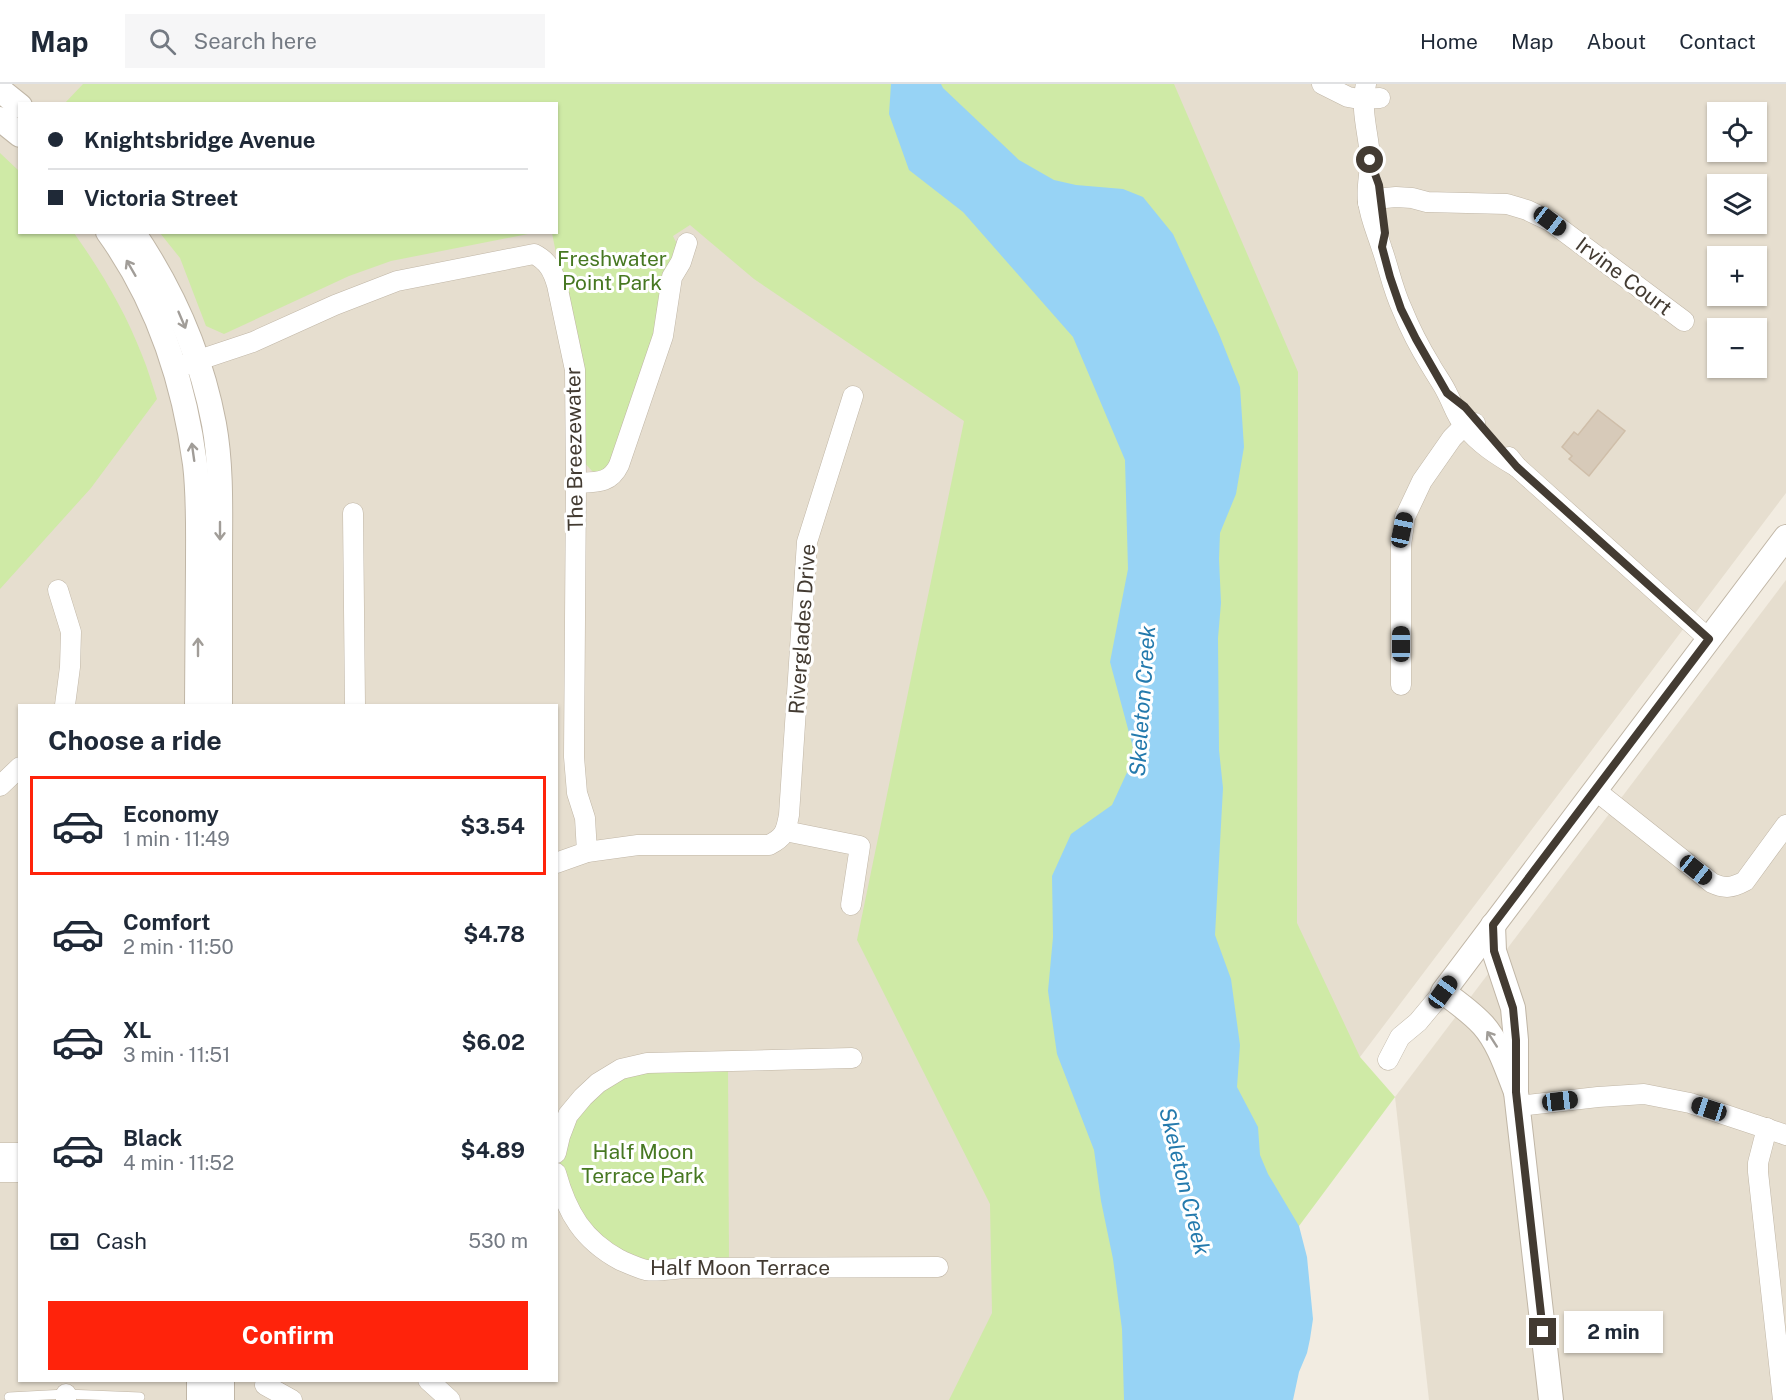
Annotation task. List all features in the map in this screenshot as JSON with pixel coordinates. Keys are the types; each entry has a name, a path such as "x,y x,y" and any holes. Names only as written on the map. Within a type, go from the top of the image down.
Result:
{"street":[{"path":"1326,85 1371,91 1368,138 1370,160 1367,184 1377,203 1376,236 1382,247 1401,309 1447,393 1457,416 1709,639"},
{"path":"0,90 18,104"},
{"path":"0,119 18,133"},
{"name":"Irvine Court","path":"1377,203 1398,208 1427,202 1507,204 1527,210 1550,221 1684,321"},
{"path":"109,234 187,364 214,425 219,468 220,513 220,704"},
{"path":"135,234 172,297 187,364 188,416 195,466 197,504 198,704"},
{"path":"576,483 607,479 614,476 620,465 663,336 672,277 681,262 687,243"},
{"name":"The Breezewater","path":"187,364 243,346 335,305 397,281 534,254 543,259 554,274 574,370 576,483 574,757 577,793 585,818 587,852"},
{"name":"Riverglades Drive","path":"785,831 789,815 807,542 853,396"},
{"path":"1401,685 1402,530 1405,517 1415,493 1452,438 1460,430 1472,428"},
{"path":"353,513 356,704"},
{"path":"1388,1060 1400,1037 1418,1022 1443,992 1786,537"},
{"path":"58,590 71,632 70,667 65,704"},
{"path":"0,786 18,769"},
{"path":"1595,790 1712,883 1724,888 1735,887 1745,881 1786,825"},
{"path":"558,862 587,852 638,845 769,844 779,840 785,831 860,846 851,905"},
{"path":"1493,925 1494,951 1513,1008 1517,1099 1551,1400"},
{"path":"1443,992 1484,1026 1495,1042 1517,1099"},
{"path":"558,1144 568,1115 583,1097 598,1083 621,1069 647,1063 852,1058"},
{"path":"1517,1099 1644,1094 1690,1103 1786,1135"},
{"path":"1767,1128 1758,1163 1758,1172 1783,1400"},
{"path":"0,1153 18,1153"},
{"path":"0,1172 18,1172"},
{"name":"Half Moon Terrace","path":"558,1180 576,1224 590,1239 606,1252 624,1262 646,1270 938,1267"},
{"path":"199,1382 199,1400"},
{"path":"222,1382 222,1400"},
{"path":"430,1382 450,1400"},
{"path":"265,1384 291,1400"}],"lane":[{"path":"9,1397 140,1397"}],"shaded area":[{"path":"0,84 1786,84 1786,493 1360,1057 1187,1400 0,1400"},
{"path":"1786,580 1786,1400 1429,1400 1395,1097"}],"green space":[{"name":"Freshwater Point Park","path":"83,84 1174,84 1298,372 1297,923 1360,1057 1395,1097 1299,1226 1199,1303 1187,1400 949,1400 992,1313 990,1204 857,940 964,421 754,279 690,225 673,236 677,251 651,348 613,465 599,473 592,471 583,461 579,369 552,234 558,234 558,102 66,102"},
{"path":"0,153 18,170 18,234 75,234 103,277 128,323 157,399 91,488 0,589"},
{"path":"161,234 528,234 391,261 349,276 224,334 206,326 180,258"},
{"name":"Half Moon Terrace Park","path":"728,1061 729,1267 646,1270 606,1252 558,1175 558,1151 583,1097 621,1069"}],"water":[{"name":"Skeleton Creek","path":"891,84 941,84 1019,160 1054,180 1076,185 1123,189 1143,197 1173,234 1219,334 1240,387 1244,447 1236,494 1220,533 1219,750 1223,788 1215,935 1231,979 1240,1045 1237,1087 1258,1127 1260,1155 1268,1174 1299,1226 1307,1257 1313,1319 1307,1353 1299,1372 1293,1400 1124,1400 1122,1329 1113,1259 1101,1201 1094,1150 1057,1054 1048,991 1053,937 1052,876 1071,834 1112,805 1135,755 1110,662 1128,569 1125,460 1073,337 963,212 909,170 889,114"}],"building":[{"path":"1598,410 1625,431 1589,476 1569,459 1572,456 1562,447 1574,432 1578,435"}],"route":[{"path":"1370,160 1379,185 1385,233 1382,247 1390,277 1401,309 1447,393 1465,407 1517,467 1709,639 1493,925 1494,951 1513,1008 1516,1040 1516,1092 1543,1332"}]}
